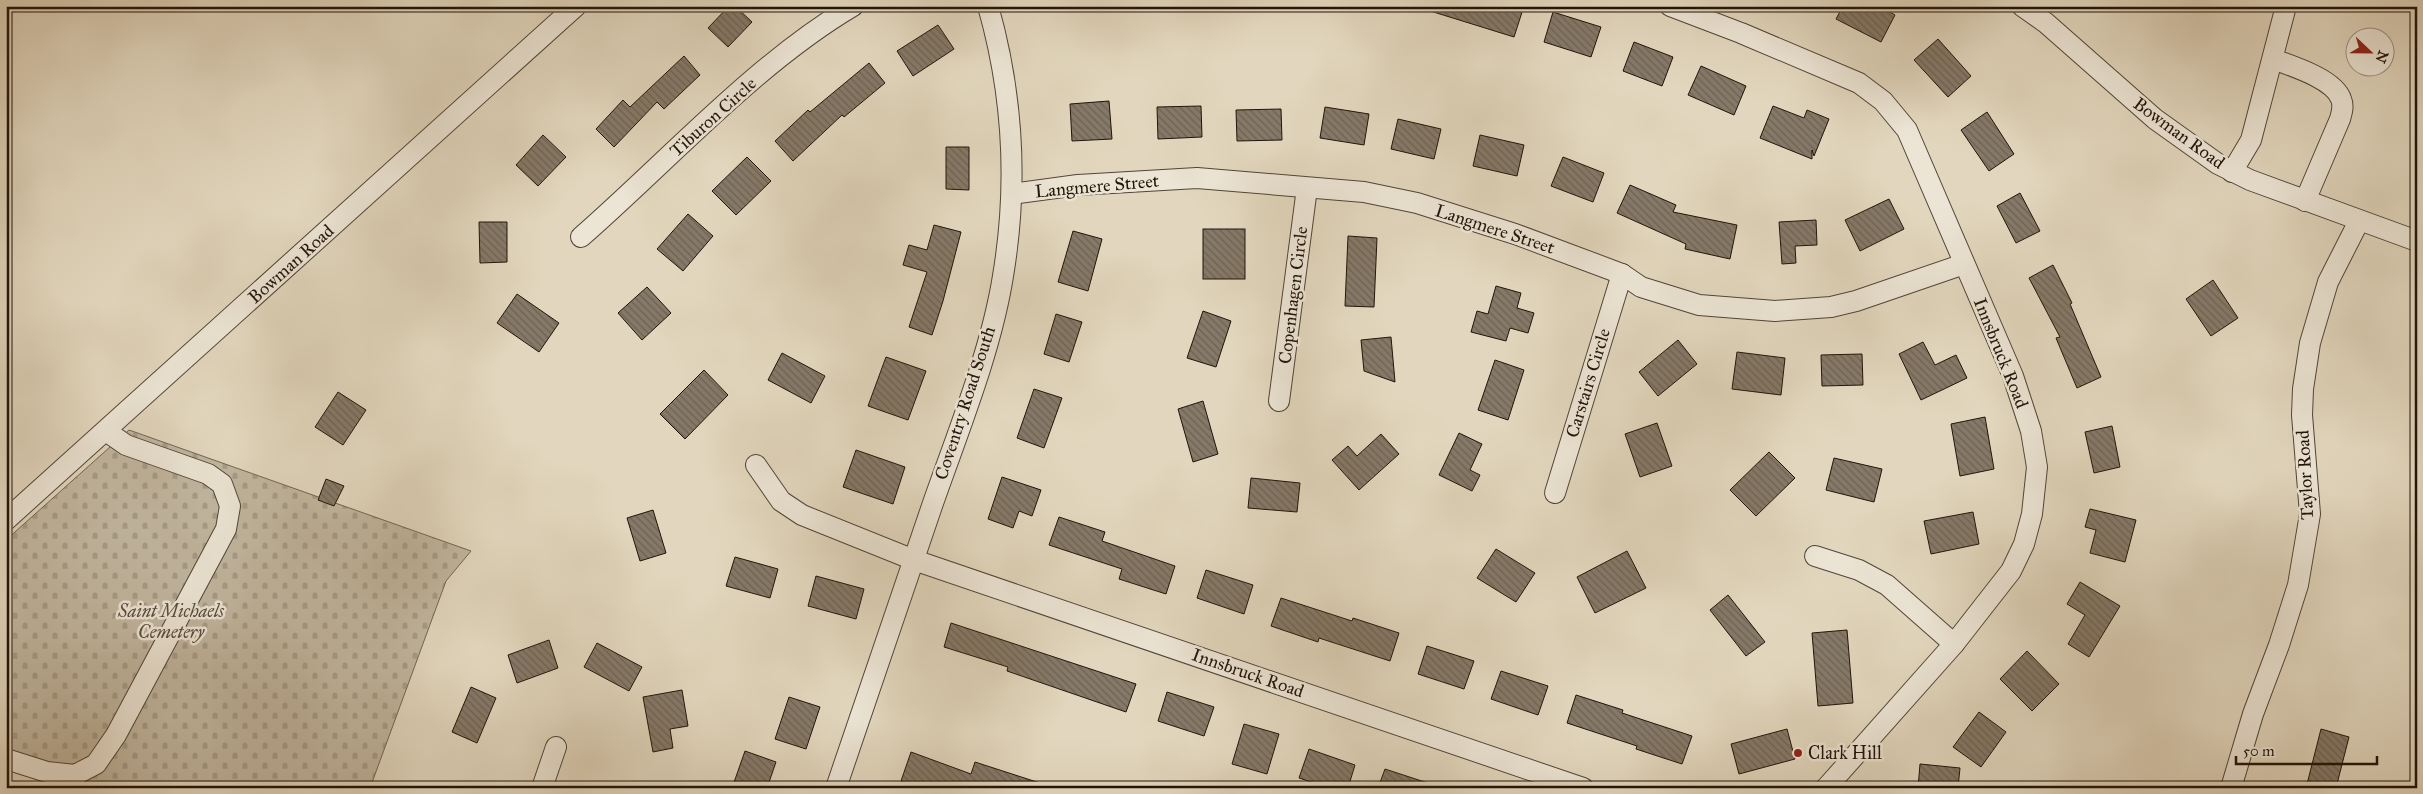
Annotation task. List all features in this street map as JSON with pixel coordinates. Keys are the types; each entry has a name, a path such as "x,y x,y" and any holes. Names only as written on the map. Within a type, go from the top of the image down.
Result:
{"street":[{"name":"Bowman Road","path":"6,520 576,6"},
{"name":"Tiburon Circle","path":"582,237 755,78 832,18 853,6"},
{"name":"Coventry Road South","path":"836,788 983,357 1003,278 1012,194 1010,121 1002,60 988,6"},
{"name":"Innsbruck Road","path":"1670,6 1741,33 1859,83 1883,101 1907,130 2013,376 2031,431 2037,467 2032,514 2024,544 2011,571 1954,644 1826,788"},
{"name":"Bowman Road","path":"2022,6 2046,23 2155,119 2218,164 2232,172 2306,201 2417,241"},
{"path":"2232,172 2245,154 2251,140 2274,59 2286,6"},
{"path":"2274,59 2314,75 2339,94 2342,100 2343,107 2340,119 2306,201"},
{"name":"Langmere Street","path":"1012,194 1078,185 1197,178 1364,192 1417,203 1515,234 1622,274 1641,287 1699,305 1775,311 1831,307 1848,303 1964,264"},
{"name":"Copenhagen Circle","path":"1280,401 1307,188"},
{"name":"Taylor Road","path":"2231,788 2253,714 2295,594 2310,514 2302,415 2303,389 2310,343 2328,282 2359,221"},
{"name":"Carstairs Circle","path":"1555,493 1622,274"},
{"path":"6,759 47,772 75,775 96,764 116,735 226,529 230,506 222,484 208,474 126,445 106,431"},
{"name":"Innsbruck Road","path":"756,465 781,501 802,515 914,560 1583,788"},
{"path":"1814,556 1859,570 1886,585 1954,644"},
{"path":"542,788 556,747"}],"green space":[{"name":"Saint Michaels Cemetery","path":"129,430 471,551 446,581 370,788 74,788 6,764 6,540"}],"building":[{"path":"729,6 735,6 752,22 728,47 708,28"},
{"path":"1428,6 1524,6 1514,37 1427,10"},
{"path":"1843,6 1879,6 1895,15 1881,42 1836,19"},
{"path":"1553,12 1601,27 1591,57 1544,42"},
{"path":"938,25 954,49 913,76 897,51"},
{"path":"1938,39 1971,76 1948,97 1914,60"},
{"path":"1634,42 1673,57 1662,86 1623,71"},
{"path":"684,56 700,75 664,109 657,102 614,147 596,129 623,100 630,107"},
{"path":"869,63 885,83 844,117 842,115 793,161 775,141 808,110 810,112"},
{"path":"1701,66 1746,86 1734,115 1688,95"},
{"path":"1109,101 1112,139 1072,141 1070,104"},
{"path":"1201,106 1202,137 1158,139 1157,107"},
{"path":"1773,106 1804,118 1807,110 1829,119 1814,156 1812,150 1812,159 1760,138"},
{"path":"1325,107 1369,114 1364,145 1320,138"},
{"path":"1281,109 1282,140 1237,141 1236,110"},
{"path":"1987,112 2014,154 1989,171 1961,130"},
{"path":"1398,119 1441,129 1434,159 1391,149"},
{"path":"543,135 566,157 538,186 516,165"},
{"path":"1480,135 1524,145 1517,176 1473,166"},
{"path":"946,147 969,147 969,190 946,189"},
{"path":"747,157 771,181 736,215 712,191"},
{"path":"1563,157 1604,173 1593,202 1551,186"},
{"path":"1630,185 1676,205 1673,212 1737,225 1730,259 1685,249 1686,244 1617,213"},
{"path":"2020,193 2040,231 2016,243 1997,206"},
{"path":"1889,199 1904,229 1860,251 1845,220"},
{"path":"688,214 713,236 683,271 657,249"},
{"path":"1816,220 1817,245 1795,246 1796,263 1782,264 1779,222"},
{"path":"479,222 507,222 507,262 480,263"},
{"path":"934,225 961,232 932,335 909,327 927,272 903,265 909,245 927,250"},
{"path":"1203,229 1245,229 1245,279 1203,279"},
{"path":"1073,231 1102,239 1088,291 1058,282"},
{"path":"1348,236 1377,238 1374,307 1345,306"},
{"path":"2053,265 2072,303 2070,304 2101,377 2077,388 2056,338 2060,337 2029,278"},
{"path":"2213,280 2238,318 2211,336 2186,299"},
{"path":"1496,286 1521,293 1517,308 1534,313 1528,333 1510,328 1506,341 1471,332 1477,311 1488,314"},
{"path":"647,287 671,313 642,340 618,313"},
{"path":"517,294 559,323 539,352 497,323"},
{"path":"1203,311 1231,321 1216,367 1187,358"},
{"path":"1056,314 1082,322 1069,362 1044,354"},
{"path":"1391,337 1395,382 1364,371 1361,340"},
{"path":"1678,340 1697,364 1658,396 1639,372"},
{"path":"1923,342 1935,365 1956,355 1967,378 1921,400 1899,354"},
{"path":"1737,352 1785,358 1781,395 1732,389"},
{"path":"782,353 825,376 811,403 768,380"},
{"path":"1862,354 1863,385 1822,386 1821,355"},
{"path":"886,357 926,371 908,420 868,406"},
{"path":"1495,360 1524,370 1508,420 1478,410"},
{"path":"704,370 728,395 685,439 660,414"},
{"path":"1034,389 1062,398 1044,448 1017,438"},
{"path":"338,392 366,410 343,445 315,427"},
{"path":"1203,401 1218,454 1193,462 1178,409"},
{"path":"1985,417 1994,469 1960,476 1951,424"},
{"path":"1657,423 1672,466 1640,477 1625,434"},
{"path":"2112,426 2120,467 2094,473 2085,432"},
{"path":"1459,433 1482,444 1470,470 1480,475 1472,491 1439,475"},
{"path":"1381,434 1399,454 1359,490 1332,460 1348,446 1357,456"},
{"path":"856,450 905,467 893,504 843,487"},
{"path":"1769,452 1795,478 1756,516 1730,490"},
{"path":"1834,458 1882,469 1874,502 1826,490"},
{"path":"1002,477 1041,490 1032,516 1019,511 1013,528 988,519"},
{"path":"1251,478 1300,483 1297,512 1248,508"},
{"path":"326,479 344,486 334,506 318,500"},
{"path":"2090,509 2136,520 2125,562 2090,553 2096,530 2085,527"},
{"path":"653,510 666,553 640,561 627,518"},
{"path":"1973,512 1979,544 1931,554 1924,521"},
{"path":"1059,517 1105,532 1102,541 1175,566 1166,594 1119,579 1122,569 1049,545"},
{"path":"1496,549 1535,573 1516,602 1477,578"},
{"path":"1627,551 1646,588 1595,613 1577,577"},
{"path":"735,557 778,569 770,598 726,586"},
{"path":"1206,570 1253,585 1244,614 1197,598"},
{"path":"816,576 864,589 856,619 808,606"},
{"path":"2080,582 2120,606 2089,657 2068,644 2085,615 2067,604"},
{"path":"1728,595 1765,642 1746,656 1710,610"},
{"path":"1281,598 1352,621 1353,618 1399,633 1390,661 1319,638 1318,642 1271,626"},
{"path":"951,623 1136,684 1126,712 1007,671 1008,667 944,647"},
{"path":"1847,630 1853,703 1818,706 1812,633"},
{"path":"549,640 558,668 517,683 508,655"},
{"path":"597,643 642,667 629,691 584,667"},
{"path":"1427,646 1474,661 1464,689 1418,674"},
{"path":"2027,651 2059,684 2032,711 2000,679"},
{"path":"1501,671 1548,686 1538,715 1491,699"},
{"path":"471,687 496,698 477,743 452,732"},
{"path":"682,690 688,726 670,729 673,748 653,752 643,697"},
{"path":"1167,692 1214,707 1204,736 1158,721"},
{"path":"1576,695 1623,710 1622,713 1692,736 1682,764 1636,749 1637,746 1567,723"},
{"path":"789,697 820,707 806,749 775,739"},
{"path":"1979,712 2006,732 1981,767 1953,747"},
{"path":"1244,724 1279,734 1267,774 1232,764"},
{"path":"1787,729 1795,759 1739,774 1731,744"},
{"path":"2321,729 2349,737 2336,788 2306,788"},
{"path":"1309,749 1355,765 1348,788 1330,788 1299,778"},
{"path":"745,751 776,762 767,788 732,788"},
{"path":"911,752 971,774 975,762 1046,785 1045,788 919,788 901,781"},
{"path":"1920,764 1960,768 1958,788 1918,788"},
{"path":"1385,769 1434,785 1433,788 1378,788"}],"place":[{"name":"Clark Hill","path":"1798,753"}]}
